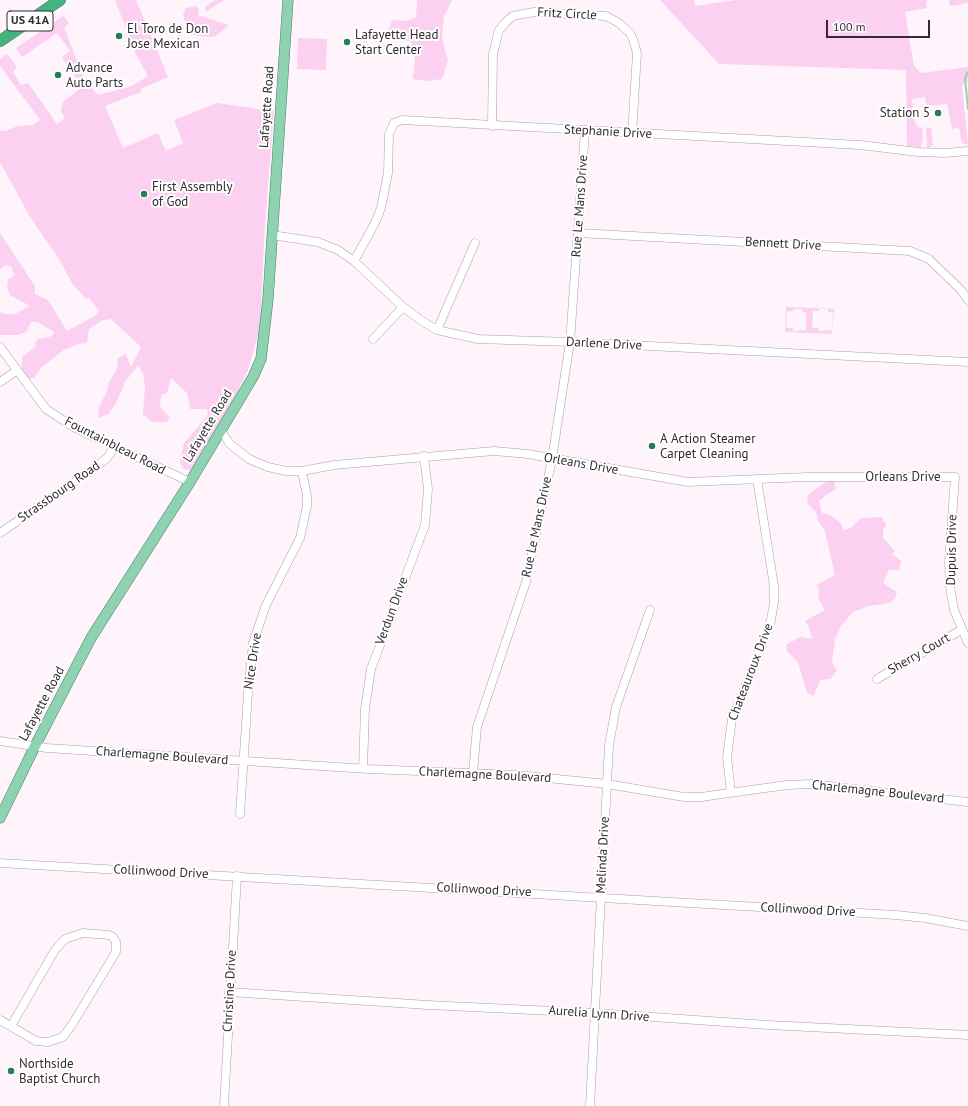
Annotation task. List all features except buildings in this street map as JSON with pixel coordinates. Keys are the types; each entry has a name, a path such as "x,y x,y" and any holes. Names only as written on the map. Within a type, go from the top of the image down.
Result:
{"highway":[{"name":"US 41A","path":"0,41 60,0"}],"main road":[{"name":"Lafayette Road","path":"0,818 35,746 91,638 190,482 221,431 261,359 266,327 288,0"}],"street":[{"name":"Fritz Circle","path":"492,126 492,54 499,30 506,22 513,16 534,12 606,16 619,23 630,33 637,53 632,134"},
{"name":"Stephanie Drive","path":"354,261 381,208 388,173 389,134 394,123 402,120 632,134 860,145 918,152 945,153 968,151"},
{"name":"Rue Le Mans Drive","path":"473,773 476,727 526,582 552,459 570,342 585,131"},
{"name":"Bennett Drive","path":"578,233 910,251 929,259 961,290 968,300"},
{"name":"Darlene Drive","path":"272,235 318,242 338,250 354,261 403,307 437,330 478,340 570,342 968,362"},
{"path":"437,330 475,243"},
{"path":"373,339 403,307"},
{"name":"Fountainbleau Road","path":"0,347 16,371 46,409 75,428 114,448 190,482"},
{"path":"0,382 16,371"},
{"name":"Orleans Drive","path":"221,431 230,444 249,459 268,467 286,471 302,471 334,465 424,456 494,451 528,454 680,481 807,477 955,478"},
{"name":"Strassbourg Road","path":"0,533 86,474 107,458 114,448"},
{"name":"Verdun Drive","path":"362,768 365,709 371,669 425,525 428,489 424,456"},
{"name":"Nice Drive","path":"240,814 253,643 266,604 300,538 307,506 307,496 302,471"},
{"name":"Dupuis Drive","path":"955,478 949,562 950,587 954,610 961,630 968,643"},
{"name":"Chateauroux Drive","path":"731,793 727,757 732,718 766,636 771,620 774,602 774,586 757,479"},
{"name":"Melinda Drive","path":"590,1106 609,745 616,707 650,610"},
{"name":"Sherry Court","path":"877,679 961,630"},
{"name":"Charlemagne Boulevard","path":"0,742 47,748 244,761 517,775 607,784 684,797 701,798 787,785 817,784 968,802"},
{"name":"Collinwood Drive","path":"0,863 896,915 925,918 968,926"},
{"name":"Christine Drive","path":"224,1106 229,992 237,876"},
{"path":"0,1020 36,1041 48,1042 63,1037 74,1023 116,952 116,942 113,937 109,934 84,933 65,938 55,950 11,1026"},
{"name":"Aurelia Lynn Drive","path":"229,992 428,1005 595,1012 704,1021 968,1035"}],"shaded area":[{"name":"First Assembly of God","path":"115,0 136,0 168,77 141,89 141,92 105,106 123,148 158,133 166,151 183,143 174,120 217,103 274,111 265,223 260,328 248,370 200,460 191,470 183,469 180,462 184,443 208,415 207,409 190,409 187,393 171,378 167,393 161,395 160,407 170,418 166,422 152,422 143,414 145,388 143,373 138,365 125,382 117,401 109,414 98,418 99,407 107,391 108,384 117,369 118,358 126,354 131,367 141,347 111,319 101,321 89,329 87,343 79,344 64,350 42,367 35,377 30,379 22,373 22,357 36,346 35,343 38,339 49,337 54,334 53,331 37,322 31,322 27,331 19,335 0,335 0,312 5,314 15,314 30,306 10,295 7,288 8,279 13,277 14,274 11,266 5,265 0,270 0,233 35,286 35,294 48,300 67,331 95,316 99,311 89,298 86,299 72,283 59,259 30,217 0,162 0,131 5,131 18,126 33,125 40,120 0,66 0,59 7,54 17,67 13,72 21,85 28,83 57,124 65,118 61,111 63,102 82,87 62,57 70,51 57,33 22,57 16,48 63,16 69,24 64,27 84,79 98,95 132,86 148,76 136,54"},
{"path":"215,0 225,0 205,12 206,6"},
{"path":"417,0 452,0 444,17 442,38 448,61 442,79 427,81 413,79 415,58 410,41 392,39 386,35 392,20 405,21 416,17"},
{"path":"660,0 694,0 695,6 736,0 933,0 926,1 927,8 905,12 914,66 921,73 968,67 968,81 962,85 968,145 962,143 959,128 952,129 947,104 927,106 925,97 912,99 915,122 918,127 922,128 923,138 921,147 907,146 906,70 719,64"},
{"path":"949,0 968,0 968,3 950,6"},
{"path":"196,6 199,9 198,15 228,25 216,36 197,36 191,33 187,28 183,15 186,8"},
{"path":"298,38 327,39 326,70 297,69"},
{"path":"926,127 931,128 933,145 927,149"},
{"path":"786,307 834,309 832,334 785,332","holes":["794,309 802,309 802,312 806,312 806,330 793,331 793,328 786,328 787,311 793,311","819,309 828,309 828,312 833,313 832,330 819,331 819,328 812,328 813,311 819,311"]},
{"path":"834,480 836,489 819,501 822,513 830,515 840,522 844,530 851,528 861,518 882,517 886,525 883,530 883,538 895,551 892,554 901,561 899,570 889,570 883,583 897,592 895,598 890,603 869,606 853,612 841,626 835,639 832,662 837,670 831,679 820,680 814,696 807,693 798,662 787,651 786,645 800,637 812,639 809,627 805,621 825,610 818,598 819,590 816,585 835,575 825,531 818,521 816,512 807,503 808,495 827,481"}],"waterway":[{"path":"968,72 965,78 968,109"}],"place":[{"name":"El Toro de Don Jose Mexican","path":"119,36"},
{"name":"Lafayette Head Start Center","path":"347,42"},
{"name":"Advance Auto Parts","path":"58,75"},
{"name":"Station 5","path":"938,113"},
{"name":"First Assembly of God","path":"144,194"},
{"name":"A Action Steamer Carpet Cleaning","path":"652,446"},
{"name":"Northside Baptist Church","path":"11,1071"}]}
